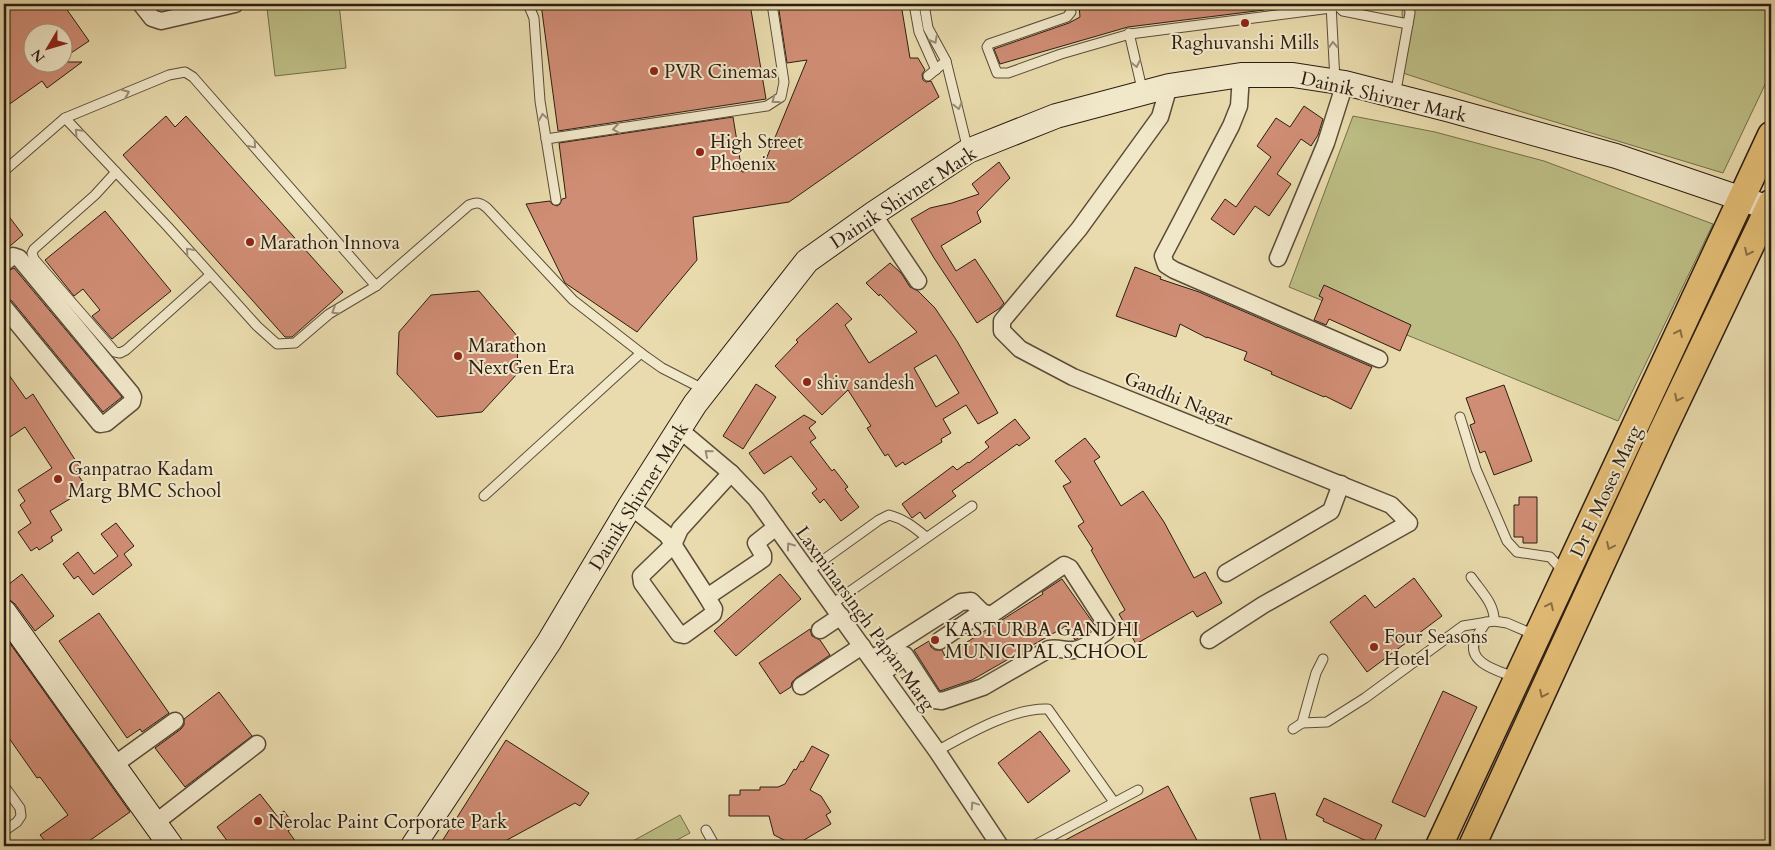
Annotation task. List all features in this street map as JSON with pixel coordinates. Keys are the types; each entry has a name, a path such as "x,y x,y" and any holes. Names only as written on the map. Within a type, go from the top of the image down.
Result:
{"main road":[{"name":"Dainik Shivner Mark","path":"413,846 549,642 630,506 705,390 807,261 873,214 968,151 1056,116 1169,86 1241,75 1293,74 1394,96 1616,156 1770,205"},
{"name":"Dr E Moses Marg","path":"1439,846 1771,135"},
{"name":"Dr E Moses Marg","path":"1472,846 1662,432 1770,205"},
{"path":"1638,420 1662,432"},
{"path":"4,612 171,846"},
{"path":"1468,784 1494,799"}],"street":[{"path":"141,4 152,18 161,21 235,4"},
{"path":"1241,75 1239,106 1231,126 1163,256 1166,264 1174,270 1379,359"},
{"path":"1278,258 1326,143 1340,83"},
{"name":"Gandhi Nagar","path":"1169,86 1160,117 1079,229 1002,322 1002,331 1020,349 1073,377 1391,505 1408,523 1263,606 1209,640"},
{"path":"873,214 918,281"},
{"path":"4,263 13,256 20,258 131,393 133,396 132,402 106,423 100,424 4,307"},
{"name":"Laxminarsingh Papan Marg","path":"680,430 731,472 756,499 937,750 1000,846"},
{"path":"630,506 667,535 673,545 707,597 714,609 713,614 682,635 679,634 642,583 641,576 644,571 673,545 680,529 731,472"},
{"path":"1226,574 1330,511 1341,484"},
{"path":"707,597 763,559 763,555 756,543 776,527"},
{"path":"872,659 961,602 971,601 982,612 991,615 1061,566 1067,565 1108,627 1108,630 1076,650 1058,647 1049,648 983,687 942,701 933,698 902,658 882,673"},
{"path":"820,630 836,610"},
{"path":"939,641 982,612"},
{"path":"801,686 862,646"},
{"path":"908,709 922,699"},
{"path":"114,765 175,721"},
{"path":"155,823 257,744"}],"lane":[{"path":"528,4 534,18 540,101 556,200"},
{"path":"546,139 767,106 781,97 784,82 772,4"},
{"path":"914,4 919,32 932,73 946,61"},
{"path":"924,4 928,28 946,61 968,151"},
{"path":"1069,4 1071,12 1067,17 989,44 987,47 998,73 1008,73 1061,54 1130,33 1333,5 1343,11 1408,24"},
{"path":"1394,96 1410,13 1409,4"},
{"path":"1333,5 1340,83"},
{"path":"1130,33 1143,93"},
{"path":"4,171 65,118 169,75 185,72 193,77 376,286"},
{"path":"65,118 168,227 257,326 277,344 295,343 329,314 376,286 469,205 476,202 482,204 573,300 640,353 662,368 705,390"},
{"path":"116,172 95,195 34,249 32,254 34,259 115,352 120,353 126,350 210,275"},
{"path":"484,496 640,353"},
{"path":"1460,417 1476,469 1507,541 1518,552 1550,557 1566,574"},
{"path":"836,610 926,537 972,506"},
{"path":"808,571 879,520 889,515 910,524 926,537"},
{"path":"1471,577 1491,606 1494,615 1475,638 1473,648 1476,656 1480,662 1517,678"},
{"path":"1293,729 1302,723 1327,722 1365,698 1456,629 1463,626 1490,622 1507,623 1536,636"},
{"path":"1302,723 1316,673 1323,659"},
{"path":"937,750 967,734 1009,716 1035,708 1048,709 1114,802"},
{"path":"4,786 20,808 21,816 17,822 4,831"},
{"path":"1034,846 1138,790"},
{"path":"706,830 715,846"}],"green space":[{"path":"308,4 339,4 346,68 275,76 267,8"},
{"path":"1402,4 1771,4 1771,72 1723,173 1519,111 1403,73"},
{"path":"1353,116 1435,132 1544,161 1713,224 1618,421 1289,287"},
{"path":"680,815 690,833 666,846 634,846 631,842"}],"building":[{"path":"4,4 63,4 89,41 72,52 72,22 22,22 22,72 69,72 47,88 42,81 4,108"},
{"path":"541,4 750,4 766,99 558,131"},
{"path":"778,4 901,4 910,58 918,58 925,70 922,74 923,80 926,82 931,81 939,97 789,202 693,217 697,260 637,332 565,283 526,204 550,201 557,206 562,199 566,198 559,143 733,117 742,172 762,169 807,60 787,63"},
{"path":"1079,4 1263,4 1264,10 1128,27 1000,64 994,49 1069,23 1080,17"},
{"path":"72,62 82,62 72,69"},
{"path":"1304,106 1323,119 1318,135 1311,146 1301,139 1277,174 1291,184 1269,216 1255,206 1234,235 1211,219 1225,199 1236,207 1271,157 1257,146 1276,118 1290,127"},
{"name":"Marathon Innova","path":"166,116 175,127 186,116 343,292 292,337 285,337 123,155"},
{"path":"999,162 1010,178 977,212 981,222 941,246 956,271 975,259 1004,303 1000,308 977,323 911,219 930,208 979,194 972,184"},
{"path":"4,210 23,235 4,251"},
{"path":"105,211 171,291 112,339 92,316 100,310 83,289 74,296 45,260"},
{"path":"890,263 901,273 910,287 918,291 935,308 957,341 998,413 978,424 966,405 943,419 951,433 941,439 942,442 905,465 903,462 896,467 888,454 885,456 867,428 871,426 848,390 822,415 775,366 798,342 796,340 837,303 852,319 845,325 869,363 917,332 880,294 879,296 866,283","holes":["936,355 959,393 936,407 914,368"]},
{"path":"1135,267 1161,277 1160,279 1199,292 1372,367 1351,409 1244,360 1247,352 1207,338 1180,324 1176,337 1116,316"},
{"path":"14,268 122,397 103,412 12,301 4,297 4,273"},
{"path":"1324,285 1411,325 1400,351 1329,319 1326,325 1314,320 1323,298 1319,296"},
{"name":"Marathon NextGen Era","path":"479,291 518,337 517,374 482,412 437,417 397,374 399,332 431,295"},
{"name":"Ganpatrao Kadam Marg BMC School","path":"4,368 26,399 33,394 81,469 76,472 85,485 71,495 73,497 50,511 62,530 51,537 53,541 39,550 37,547 31,551 18,532 31,523 20,505 25,501 18,490 52,468 25,427 4,441"},
{"path":"756,384 776,397 743,449 723,436"},
{"path":"1504,385 1532,461 1494,475 1485,451 1480,453 1470,425 1475,423 1466,398"},
{"path":"804,415 816,422 809,428 816,438 810,442 832,471 834,469 848,487 845,489 859,507 841,521 824,499 820,503 812,493 817,489 791,456 764,474 749,453"},
{"path":"1015,419 1030,438 1019,446 1017,444 952,491 956,496 925,519 920,512 912,518 902,504 953,466 957,470 969,463 989,447 985,442"},
{"path":"1085,438 1100,457 1094,461 1121,506 1143,491 1164,522 1194,578 1205,572 1222,603 1197,617 1193,611 1136,644 1119,614 1125,610 1091,550 1093,549 1078,526 1084,522 1063,486 1071,482 1055,461"},
{"path":"1519,497 1537,497 1537,543 1523,543 1523,537 1514,537 1514,505 1519,505"},
{"path":"116,523 134,546 124,554 132,565 93,595 78,576 74,579 63,564 78,552 94,574 118,556 101,534"},
{"path":"22,574 54,616 35,631 15,604 4,598 4,588"},
{"path":"780,574 801,599 736,656 714,631"},
{"name":"Four Seasons Hotel","path":"1414,578 1442,616 1367,672 1330,622 1365,595 1375,608"},
{"path":"1062,579 1096,627 1075,640 1066,626 972,680 940,691 914,650 929,641 931,647 935,650 942,650 945,656 1043,594 1042,592"},
{"path":"99,613 169,713 142,732 140,729 127,738 59,641"},
{"path":"810,629 812,636 820,640 830,655 796,678 792,682 791,687 780,694 759,663"},
{"path":"4,635 130,812 82,846 49,846 40,835 68,815 40,777 37,778 4,731"},
{"path":"1443,691 1477,707 1425,817 1392,802"},
{"path":"219,692 252,736 185,787 155,748 181,729 184,725 184,719"},
{"path":"1040,731 1070,771 1028,803 998,763"},
{"path":"506,740 589,793 580,806 575,803 496,846 439,846"},
{"path":"812,746 829,755 810,790 821,796 831,812 826,815 831,824 794,846 789,846 786,841 774,835 769,816 729,816 729,795 740,795 740,790 760,790 760,787 778,787 785,784 794,769 796,770 801,761 803,762"},
{"path":"1168,786 1200,846 1054,846"},
{"path":"1275,793 1288,846 1262,846 1250,798"},
{"name":"Nerolac Paint Corporate Park","path":"260,794 277,816 284,811 295,826 288,831 299,846 231,846 217,827"},
{"path":"1324,798 1382,825 1373,844 1323,821 1324,819 1316,815"}],"place":[{"name":"Raghuvanshi Mills","path":"1245,23"},
{"name":"PVR Cinemas","path":"654,71"},
{"name":"High Street Phoenix","path":"700,152"},
{"name":"Marathon Innova","path":"250,242"},
{"name":"Marathon NextGen Era","path":"458,356"},
{"name":"shiv sandesh","path":"807,382"},
{"name":"Ganpatrao Kadam Marg BMC School","path":"58,479"},
{"name":"KASTURBA GANDHI MUNICIPAL SCHOOL","path":"935,640"},
{"name":"Four Seasons Hotel","path":"1374,647"},
{"name":"Nerolac Paint Corporate Park","path":"258,821"}]}
